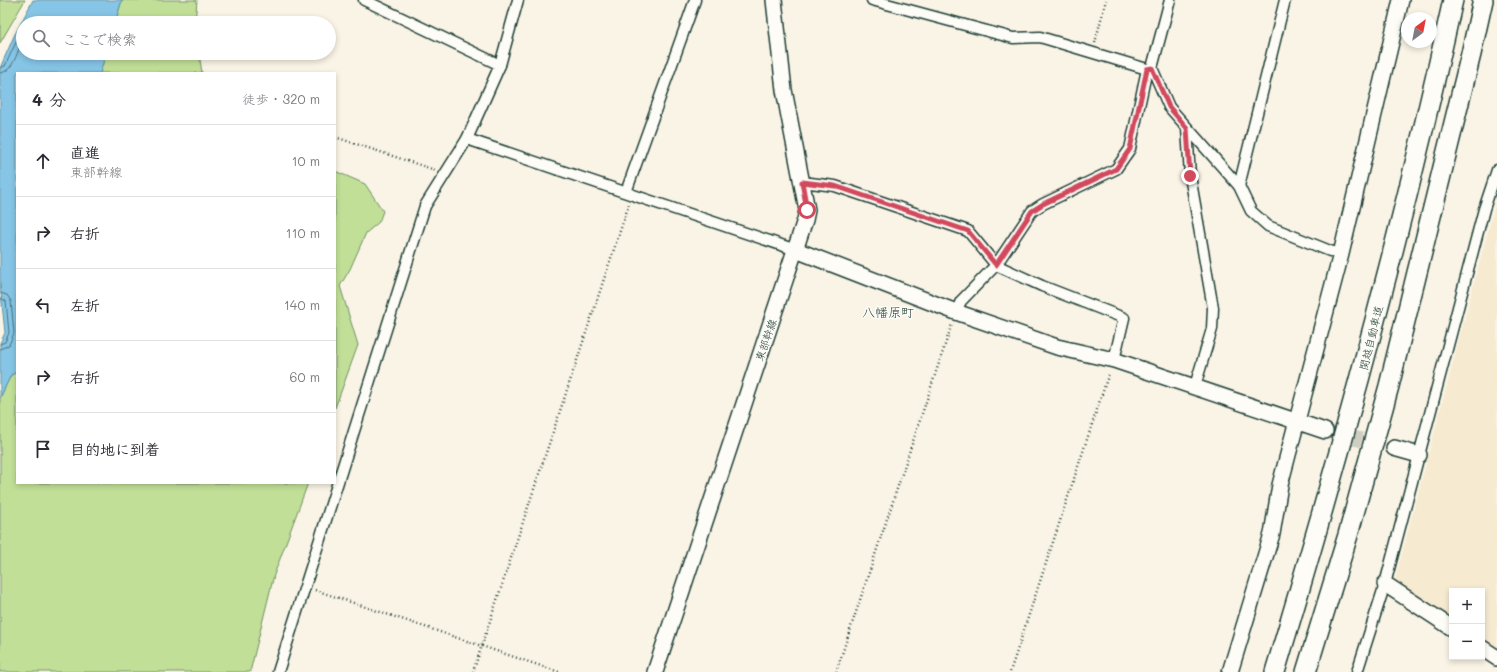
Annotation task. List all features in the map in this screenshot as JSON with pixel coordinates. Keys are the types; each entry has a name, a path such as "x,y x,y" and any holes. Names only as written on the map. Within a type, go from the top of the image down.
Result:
{"highway":[{"name":"関越自動車道","path":"1275,672 1321,521 1361,376 1406,202 1453,0"},
{"path":"1306,672 1348,535 1389,386 1483,0"}],"street":[{"path":"364,0 500,65"},
{"path":"278,672 425,206 467,138 500,65 518,0"},
{"path":"629,193 696,0"},
{"name":"東部幹線","path":"655,672 796,250 807,210 784,90 774,0"},
{"path":"872,0 1014,38 1040,37 1150,69 1169,107 1239,186 1252,211 1268,226 1330,252 1341,254"},
{"path":"956,312 962,301 996,265 1032,211 1043,204 1116,169 1130,149 1150,69 1170,0"},
{"path":"1239,186 1285,0"},
{"path":"1230,672 1272,534 1280,485 1341,254 1401,0"},
{"path":"1187,128 1190,176 1213,308 1212,329 1195,386"},
{"path":"467,138 796,250 956,312 1057,347 1114,360 1325,431"},
{"path":"1357,672 1385,584 1484,209 1497,170"},
{"path":"802,182 835,186 968,231 996,265 1042,286 1124,318 1114,360"},
{"path":"1394,448 1420,455"},
{"path":"1385,584 1449,626"},
{"path":"1485,650 1497,658"}],"path":[{"path":"1092,53 1106,0"},
{"path":"336,137 445,174"},
{"path":"473,672 629,193"},
{"path":"836,672 956,312"},
{"path":"1010,672 1114,360"},
{"path":"305,586 559,672"}],"shaded area":[{"path":"1497,197 1497,648 1485,640 1485,588 1449,588 1449,616 1395,580"}],"green space":[{"path":"0,0 25,0 0,43"},
{"path":"122,0 197,0 196,16 117,16"},
{"path":"104,60 200,60 202,72 100,72"},
{"path":"336,171 365,184 383,211 379,222 366,233 350,269 340,286 358,345 336,405"},
{"path":"16,372 16,484 308,484 274,575 250,672 0,672 0,398 11,375"}],"water":[{"path":"33,0 122,0 117,16 25,16"},
{"path":"16,32 16,60 104,60 100,72 16,72 16,372 11,375 0,398 0,343 5,333 0,284 0,68"}],"tunnel":[{"path":"1325,431 1394,448"}],"district":[{"name":"八幡原町","path":"888,312"}],"route":[{"path":"807,210 802,182 835,186 968,231 996,265 1032,211 1043,204 1116,169 1130,149 1147,69 1152,68 1169,107 1187,128 1190,176"}]}
